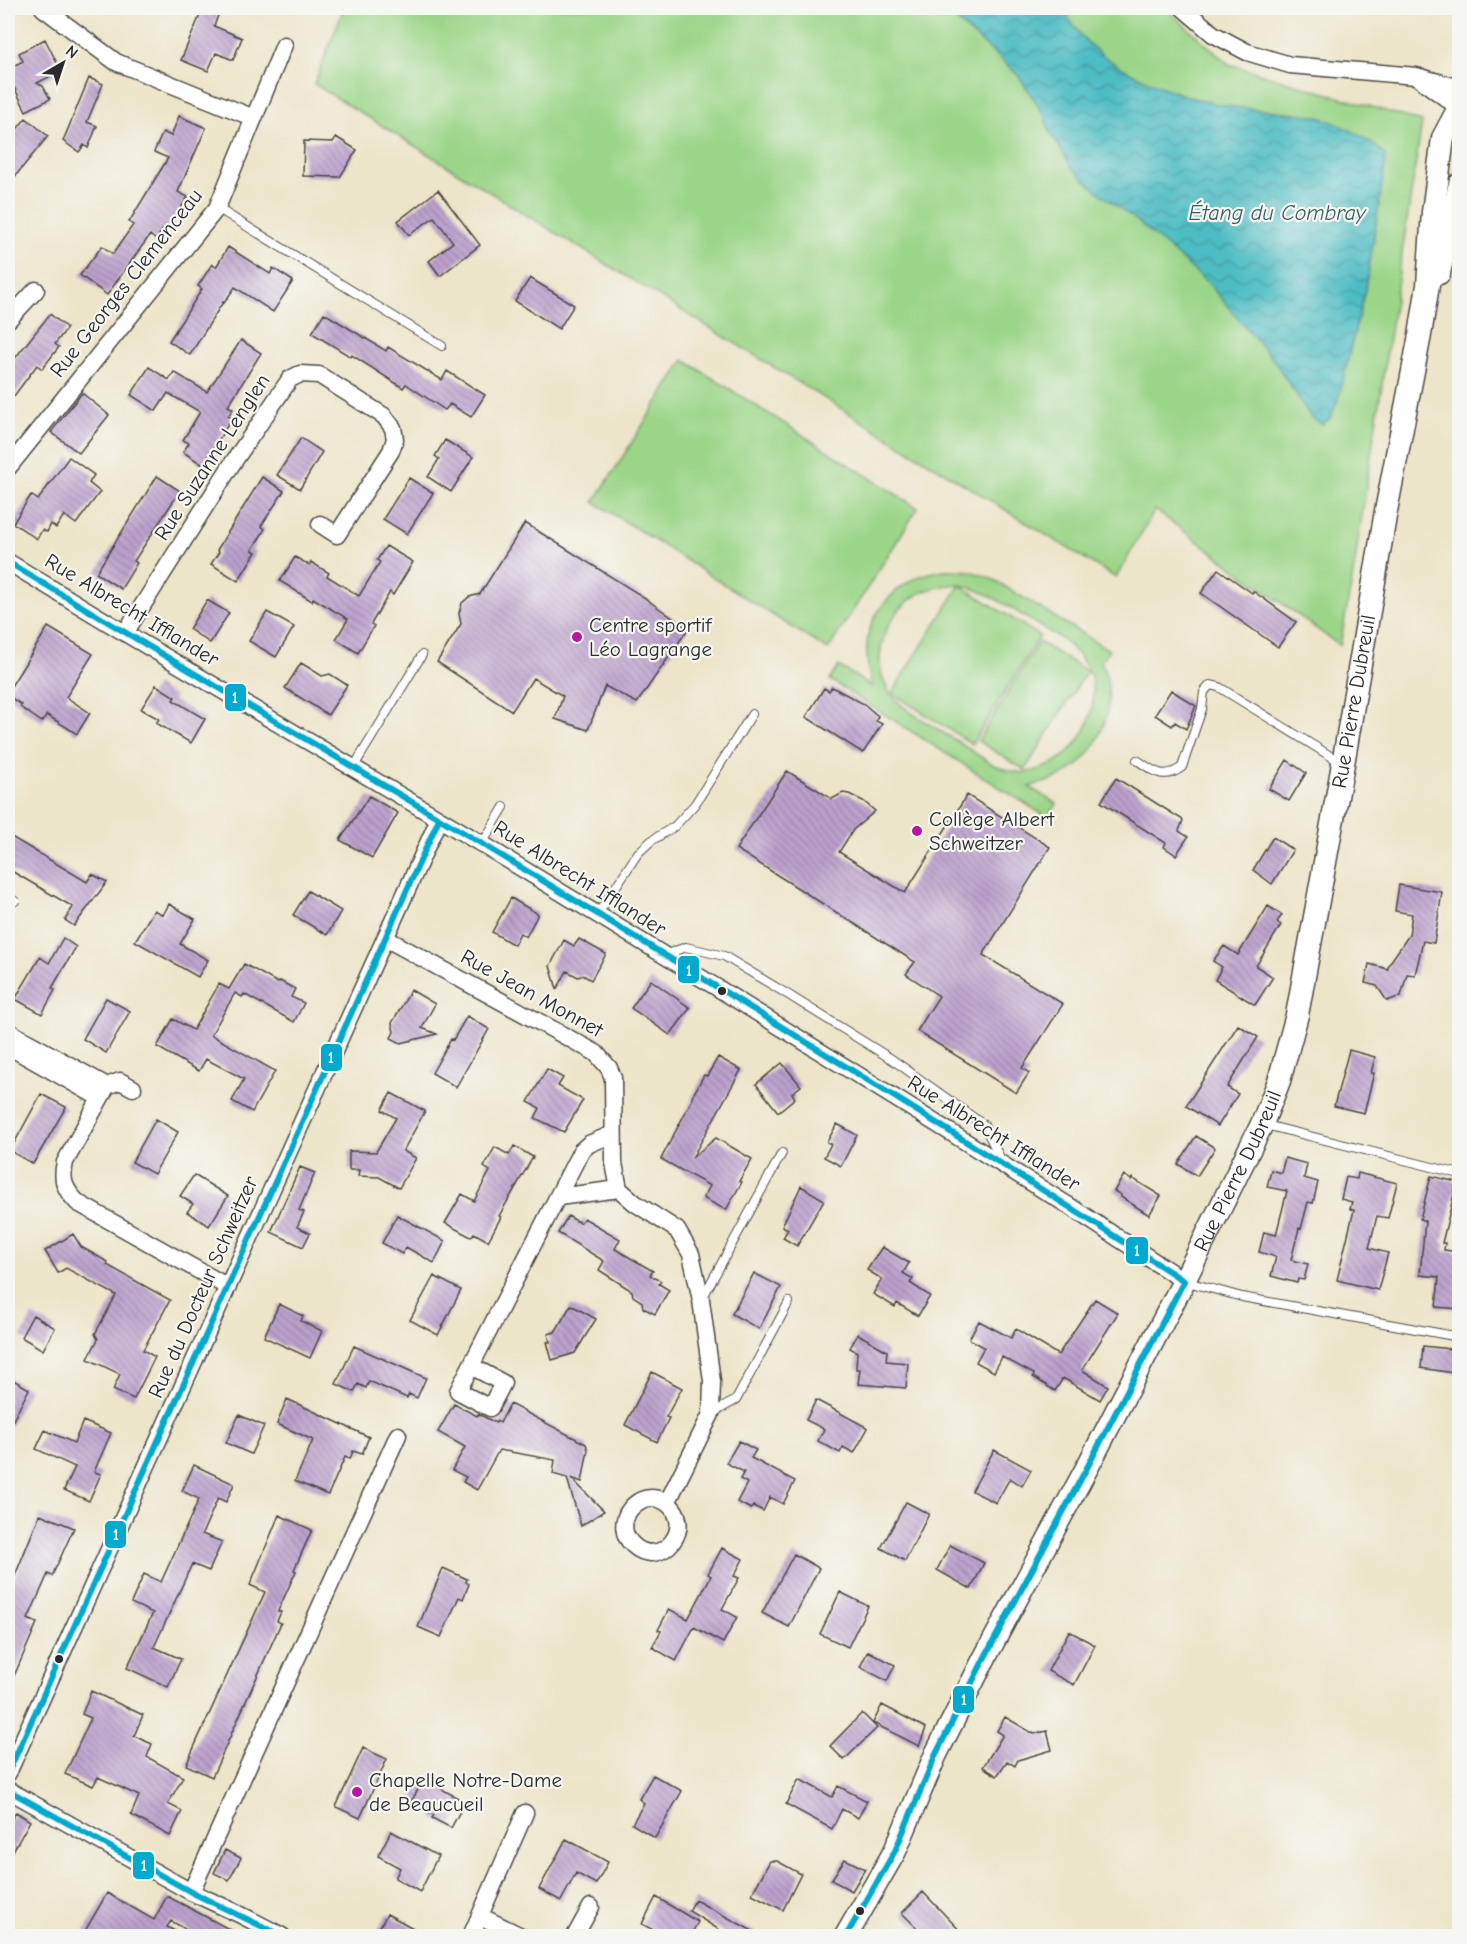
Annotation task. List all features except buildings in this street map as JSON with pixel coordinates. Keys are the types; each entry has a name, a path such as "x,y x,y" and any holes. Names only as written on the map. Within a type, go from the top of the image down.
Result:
{"street":[{"path":"43,8 116,62 254,118"},
{"path":"1183,8 1213,34 1247,52 1290,65 1416,76 1459,106 1443,195 1453,218"},
{"name":"Rue Georges Clemenceau","path":"8,468 217,208 284,45"},
{"name":"Rue Pierre Dubreuil","path":"846,1936 895,1851 936,1754 984,1659 1184,1281 1262,1124 1279,1081 1295,1026 1386,511 1420,335 1428,285 1433,212 1443,138 1459,106"},
{"name":"Rue Pierre Dubreuil","path":"1420,335 1436,287 1460,184"},
{"path":"8,320 36,290"},
{"name":"Rue Suzanne Lenglen","path":"125,633 237,456 290,379 300,374 319,375 384,416 393,428 395,439 392,451 337,535 320,524"},
{"name":"Rue Albrecht Ifflander","path":"8,561 125,633 482,844 1003,1165 1184,1281"},
{"name":"Rue du Docteur Schweitzer","path":"8,1773 439,819"},
{"name":"Rue Jean Monnet","path":"385,938 604,1059 613,1078 614,1163 619,1189"},
{"path":"8,1030 41,1057 104,1092"},
{"path":"8,1046 41,1057"},
{"path":"133,1088 120,1082 104,1092 65,1162 62,1174 63,1184 78,1203 228,1287"},
{"path":"471,1366 581,1151 589,1144 613,1134"},
{"path":"558,1197 619,1189 635,1203 677,1230 691,1254 701,1300 712,1381 711,1414 667,1503"},
{"path":"191,1892 398,1435"},
{"path":"8,1790 191,1892 282,1936"},
{"path":"471,1936 525,1813"},
{"path":"575,1936 591,1907"},
{"path":"480,1916 521,1936"}],"lane":[{"path":"217,208 442,346"},
{"path":"353,768 422,656"},
{"path":"1137,760 1153,771 1163,774 1175,772 1182,767 1202,709 1204,692 1210,686 1220,687 1343,764"},
{"path":"597,915 638,853 651,841 675,826 695,804 752,714"},
{"path":"482,844 504,807"},
{"path":"663,955 686,947 724,956 806,1006 893,1060 984,1125 1003,1165"},
{"path":"1262,1124 1460,1174"},
{"path":"701,1300 782,1153"},
{"path":"1184,1281 1242,1297 1454,1336"},
{"path":"711,1414 736,1400 789,1302"}],"green space":[{"path":"344,8 1165,8 1229,64 1422,122 1340,646 1155,510 1116,578 314,84"},
{"path":"684,360 918,508 828,650 594,502"},
{"path":"964,570 996,581 1109,650 1101,662 1107,680 1108,706 1095,744 1078,765 1068,772 1029,787 1057,804 1048,818 830,680 839,666 872,687 867,662 868,639 870,628 881,607 902,586 929,573","holes":["959,584 999,601 1063,640 1080,657 1089,672 1093,689 1093,706 1089,722 1071,749 1059,760 1044,768 1019,772 992,764 905,708 890,693 883,680 880,665 884,636 899,610 923,592"]},
{"path":"960,585 1040,636 972,744 892,693"},
{"path":"1039,642 1087,671 1025,770 978,741"}],"water":[{"name":"Étang du Combray","path":"942,8 1064,8 1075,28 1090,45 1118,65 1150,82 1183,95 1218,104 1320,117 1352,131 1373,144 1385,155 1367,282 1338,400 1331,417 1322,425 1311,417 1275,362 1208,283 1072,168 1050,132 1044,115 1018,75"}],"transit line":[{"name":"1","path":"8,562 660,952 923,1115 1184,1281 984,1659 936,1754 895,1851 846,1936"},
{"name":"1","path":"8,1773 439,819"},
{"name":"1","path":"8,1790 191,1892 282,1936"}],"place":[{"name":"Centre sportif Léo Lagrange","path":"577,637"},
{"name":"Collège Albert Schweitzer","path":"917,831"},
{"name":"Chapelle Notre-Dame de Beaucueil","path":"357,1792"}]}
